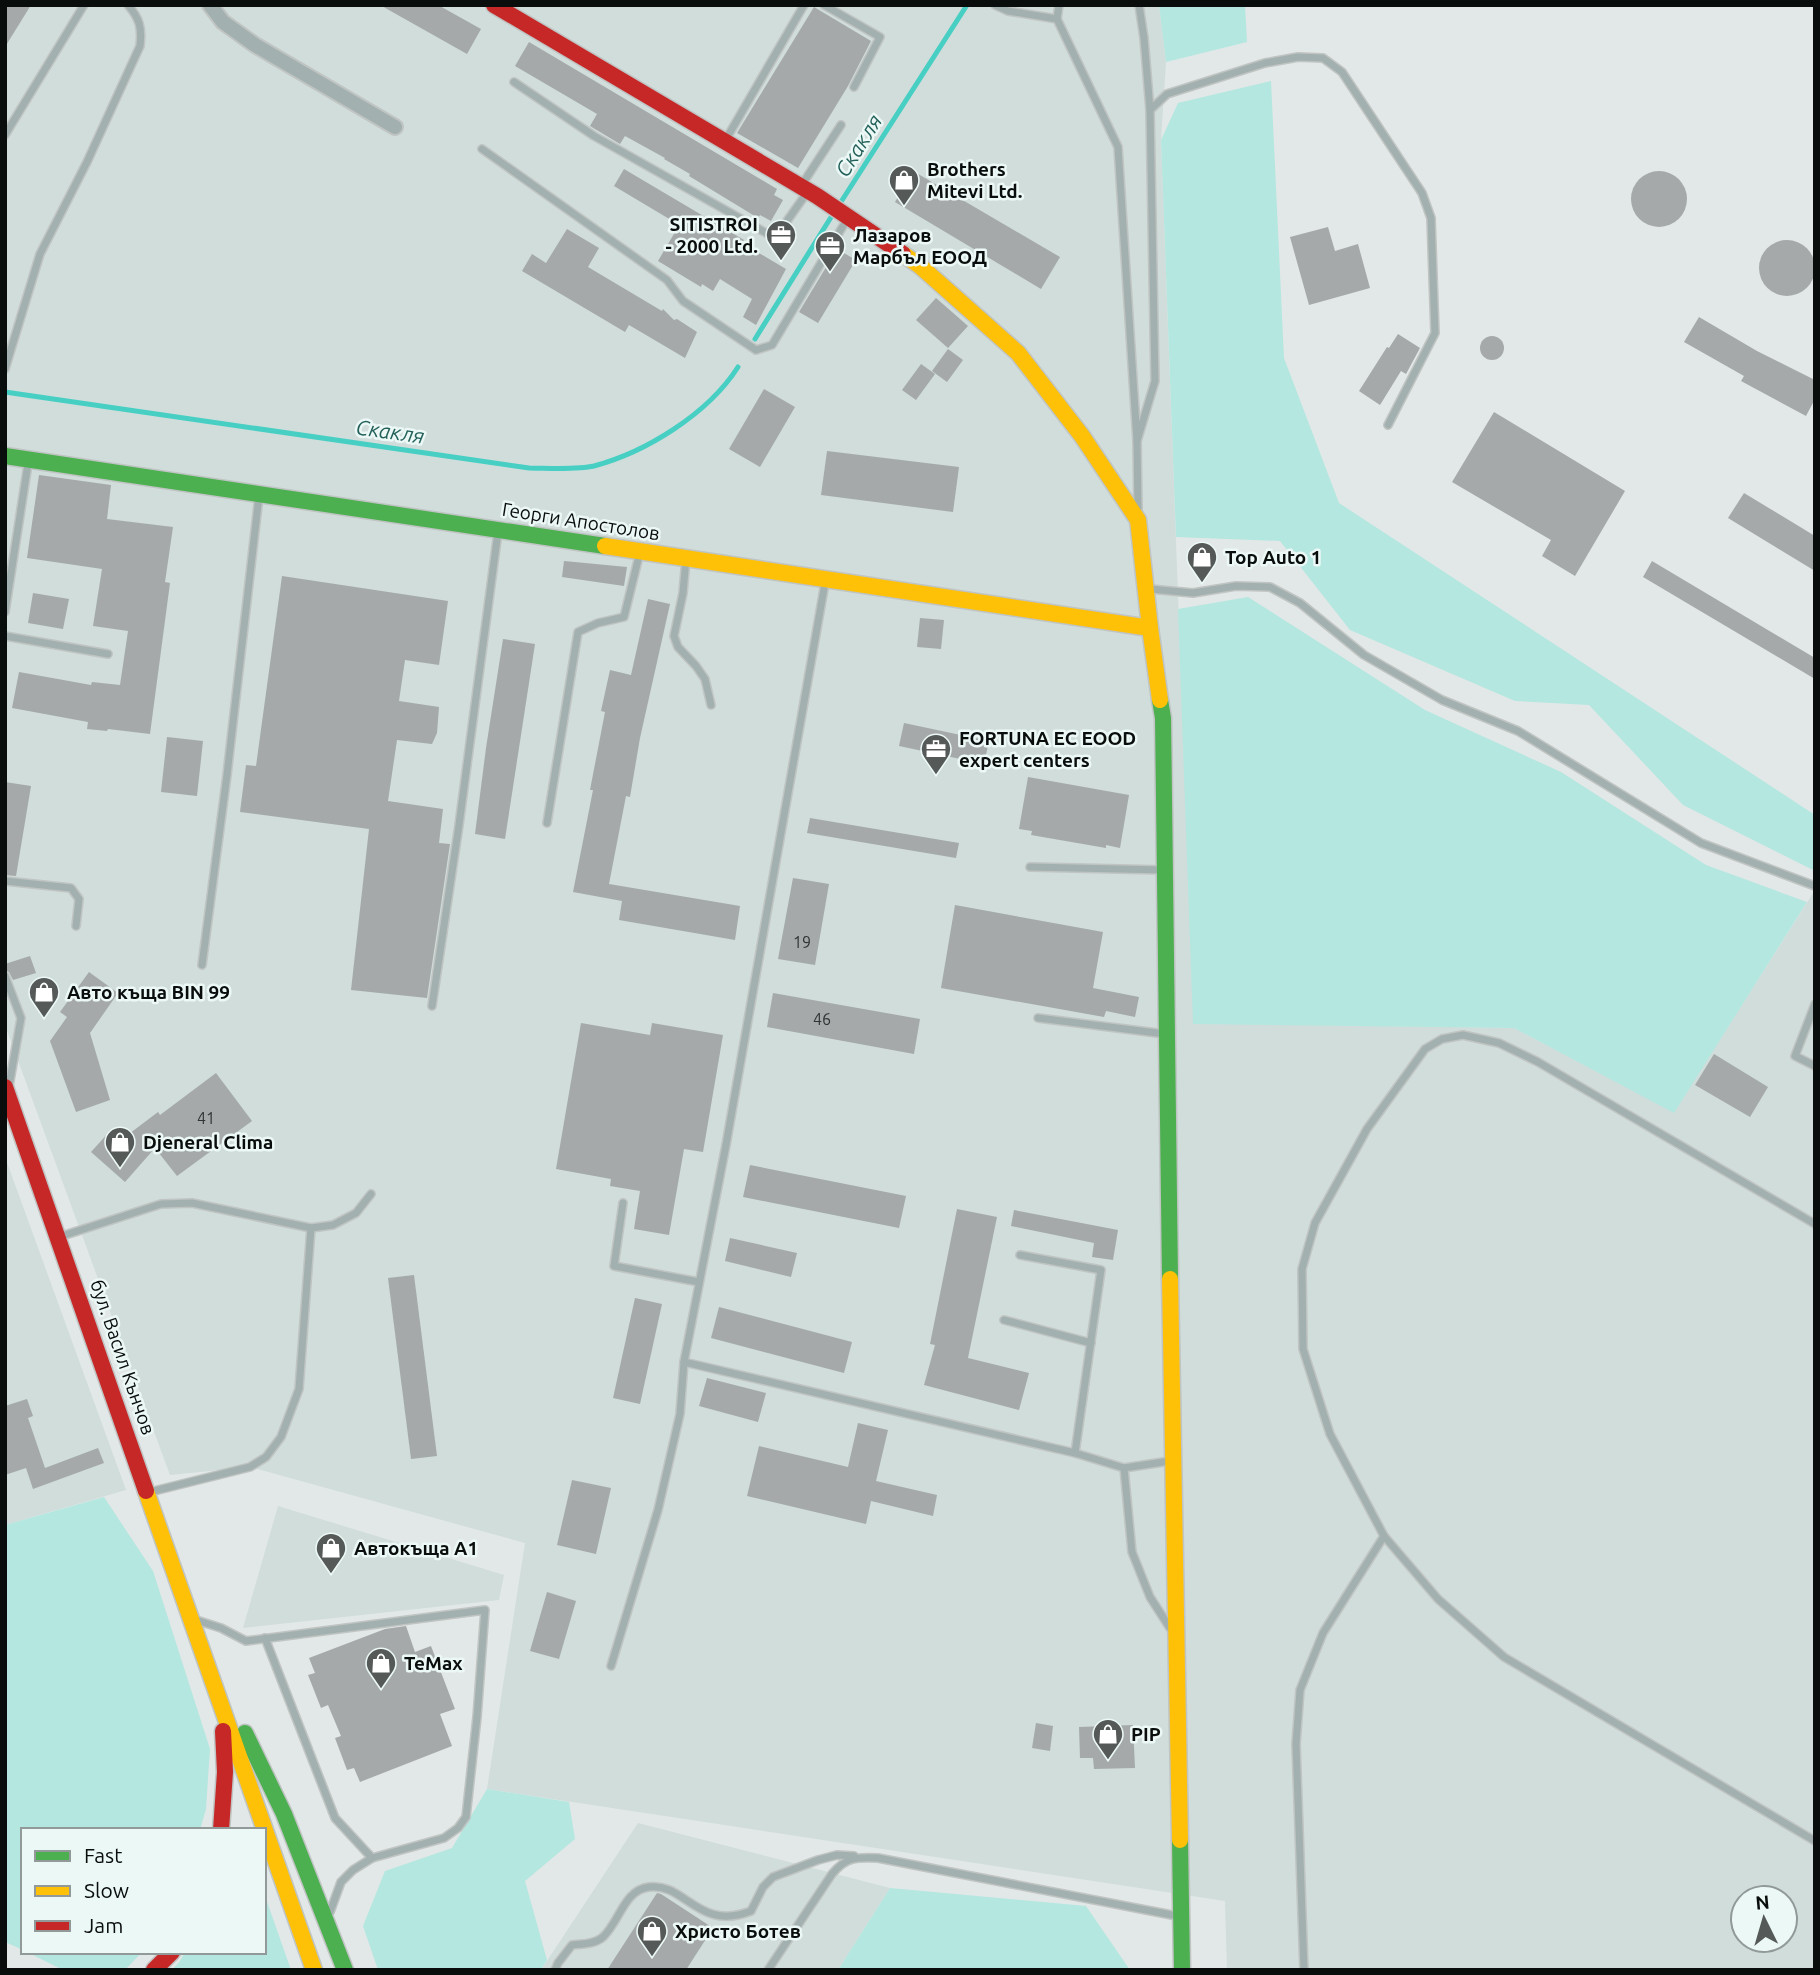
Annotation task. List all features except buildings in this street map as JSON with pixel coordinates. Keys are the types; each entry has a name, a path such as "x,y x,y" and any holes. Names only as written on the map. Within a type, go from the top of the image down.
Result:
{"street":[{"path":"210,5 223,22 255,45 395,127"},
{"path":"494,5 804,188 920,267 1018,353 1082,436 1138,520 1163,718 1182,1970"},
{"name":"Георги Апостолов","path":"5,456 1150,628"},
{"name":"бул. Васил Кънчов","path":"6,1090 200,1642"},
{"path":"200,1642 265,1828"},
{"path":"200,1642 284,1814 345,1970"},
{"path":"221,1703 225,1772 221,1828"},
{"path":"266,1832 314,1970"},
{"path":"154,1970 170,1954"}],"lane":[{"path":"5,135 84,5"},
{"path":"5,369 40,254 87,162 140,46 142,31 136,15 128,5"},
{"path":"725,141 804,5"},
{"path":"824,5 880,37 854,87"},
{"path":"995,5 1008,11 1057,19"},
{"path":"1059,5 1057,19 1118,147 1137,441 1138,520"},
{"path":"1137,441 1155,380 1150,110 1139,5"},
{"path":"1150,110 1167,94 1265,63 1298,57 1324,58 1342,72 1422,193 1431,218 1435,332 1388,425"},
{"path":"514,82 594,136 775,238 841,125"},
{"path":"482,149 667,280 683,301 756,350 772,345 848,217"},
{"path":"5,612 28,460"},
{"path":"202,965 259,494"},
{"path":"432,1006 498,530"},
{"path":"547,823 578,632 598,623 624,617 640,551"},
{"path":"686,558 674,636 678,647 705,680 711,705"},
{"path":"611,1666 658,1510 680,1414 684,1362 726,1145 826,580"},
{"path":"1145,589 1193,593 1236,586 1270,587 1300,603 1364,655 1442,699 1518,731 1701,843 1815,886"},
{"path":"5,636 108,654"},
{"path":"1030,867 1164,870"},
{"path":"5,881 71,888 79,899 76,926"},
{"path":"5,976 21,1018 6,1090"},
{"path":"1815,1004 1795,1056 1815,1066"},
{"path":"1038,1018 1166,1034"},
{"path":"1815,1224 1538,1062 1499,1043 1462,1035 1442,1039 1425,1049 1367,1129 1315,1223 1302,1269 1303,1349 1330,1434 1384,1536 1437,1599 1504,1657 1815,1841"},
{"path":"58,1237 161,1204 192,1203 311,1228 333,1225 356,1213 371,1194"},
{"path":"623,1203 614,1266 699,1282"},
{"path":"148,1493 250,1467 266,1457 281,1437 299,1389 311,1228"},
{"path":"1020,1255 1101,1270 1075,1453"},
{"path":"1004,1320 1091,1343"},
{"path":"684,1362 1075,1453 1124,1468 1173,1460"},
{"path":"1124,1468 1132,1552 1150,1597 1176,1637"},
{"path":"1304,1970 1296,1744 1300,1690 1323,1633 1384,1536"},
{"path":"192,1619 246,1641 485,1610 466,1817 458,1828 444,1838 372,1858 353,1870 341,1882 327,1923"},
{"path":"265,1638 335,1818 372,1858"},
{"path":"555,1970 572,1945 588,1944 602,1939 635,1891 651,1886 665,1888 705,1912 737,1916 751,1911 763,1887 773,1877 818,1860 837,1856 891,1860 1181,1917"},
{"path":"768,1970 831,1874 841,1863 858,1857"}],"shaded area":[{"path":"5,5 1159,5 1166,62 1161,140 1194,1023 1514,1028 1674,1112 1815,890 1815,1970 1227,1970 1225,1901 487,1789 525,1543 250,1467 170,1475 5,1025"},
{"path":"1159,5 1245,5 1247,42 1166,62"},
{"path":"1271,81 1284,358 1339,503 1815,815 1815,871 1683,805 1589,705 1515,701 1350,630 1280,541 1176,537 1161,140 1178,103"},
{"path":"1248,597 1425,710 1561,772 1706,865 1807,902 1674,1113 1514,1028 1193,1024 1178,609"},
{"path":"5,1157 126,1490 5,1525"},
{"path":"104,1497 153,1571 210,1749 206,1809 201,1828 21,1828 21,1949 5,1942 5,1525"},
{"path":"278,1506 504,1575 499,1600 243,1628"},
{"path":"487,1789 569,1802 575,1839 525,1881 547,1960 541,1970 378,1970 363,1926 385,1871 452,1848"},
{"path":"638,1823 890,1888 838,1970 541,1970"},
{"path":"890,1888 1086,1906 1130,1970 838,1970"},
{"path":"266,1899 291,1970 172,1970 184,1954 266,1954"},
{"path":"31,1954 140,1954 125,1970 63,1970"}],"waterway":[{"name":"Скакля","path":"839,205 967,5"},
{"name":"Скакля","path":"755,339 833,214"},
{"name":"Скакля","path":"5,392 529,468 571,468 594,466 614,460 655,441 710,400 738,367"}],"traffic: fast":[{"path":"5,456 605,546"},
{"path":"1160,700 1163,718 1170,1279"},
{"path":"245,1733 284,1814 345,1970"},
{"path":"1180,1840 1182,1970"}],"traffic: slow":[{"path":"903,254 1018,353 1082,436 1138,520 1160,700"},
{"path":"605,546 1150,628"},
{"path":"1170,1279 1180,1840"},
{"path":"146,1491 264,1828"},
{"path":"266,1833 314,1970"}],"traffic: jam":[{"path":"494,5 817,196 903,254"},
{"path":"5,1087 146,1491"},
{"path":"221,1828 225,1772 223,1731"},
{"path":"154,1970 170,1954"}],"place":[{"name":"Brothers Mitevi Ltd.","path":"904,207"},
{"name":"SITISTROI - 2000 Ltd.","path":"781,262"},
{"name":"Лазаров Марбъл ЕООД","path":"830,273"},
{"name":"Top Auto 1","path":"1202,584"},
{"name":"FORTUNA EC EOOD expert centers","path":"936,776"},
{"name":"Авто къща BIN 99","path":"44,1019"},
{"name":"Djeneral Clima","path":"120,1169"},
{"name":"Автокъща А1","path":"331,1575"},
{"name":"TeMax","path":"381,1690"},
{"name":"PIP","path":"1108,1761"},
{"name":"Христо Ботев","path":"652,1958"}]}
